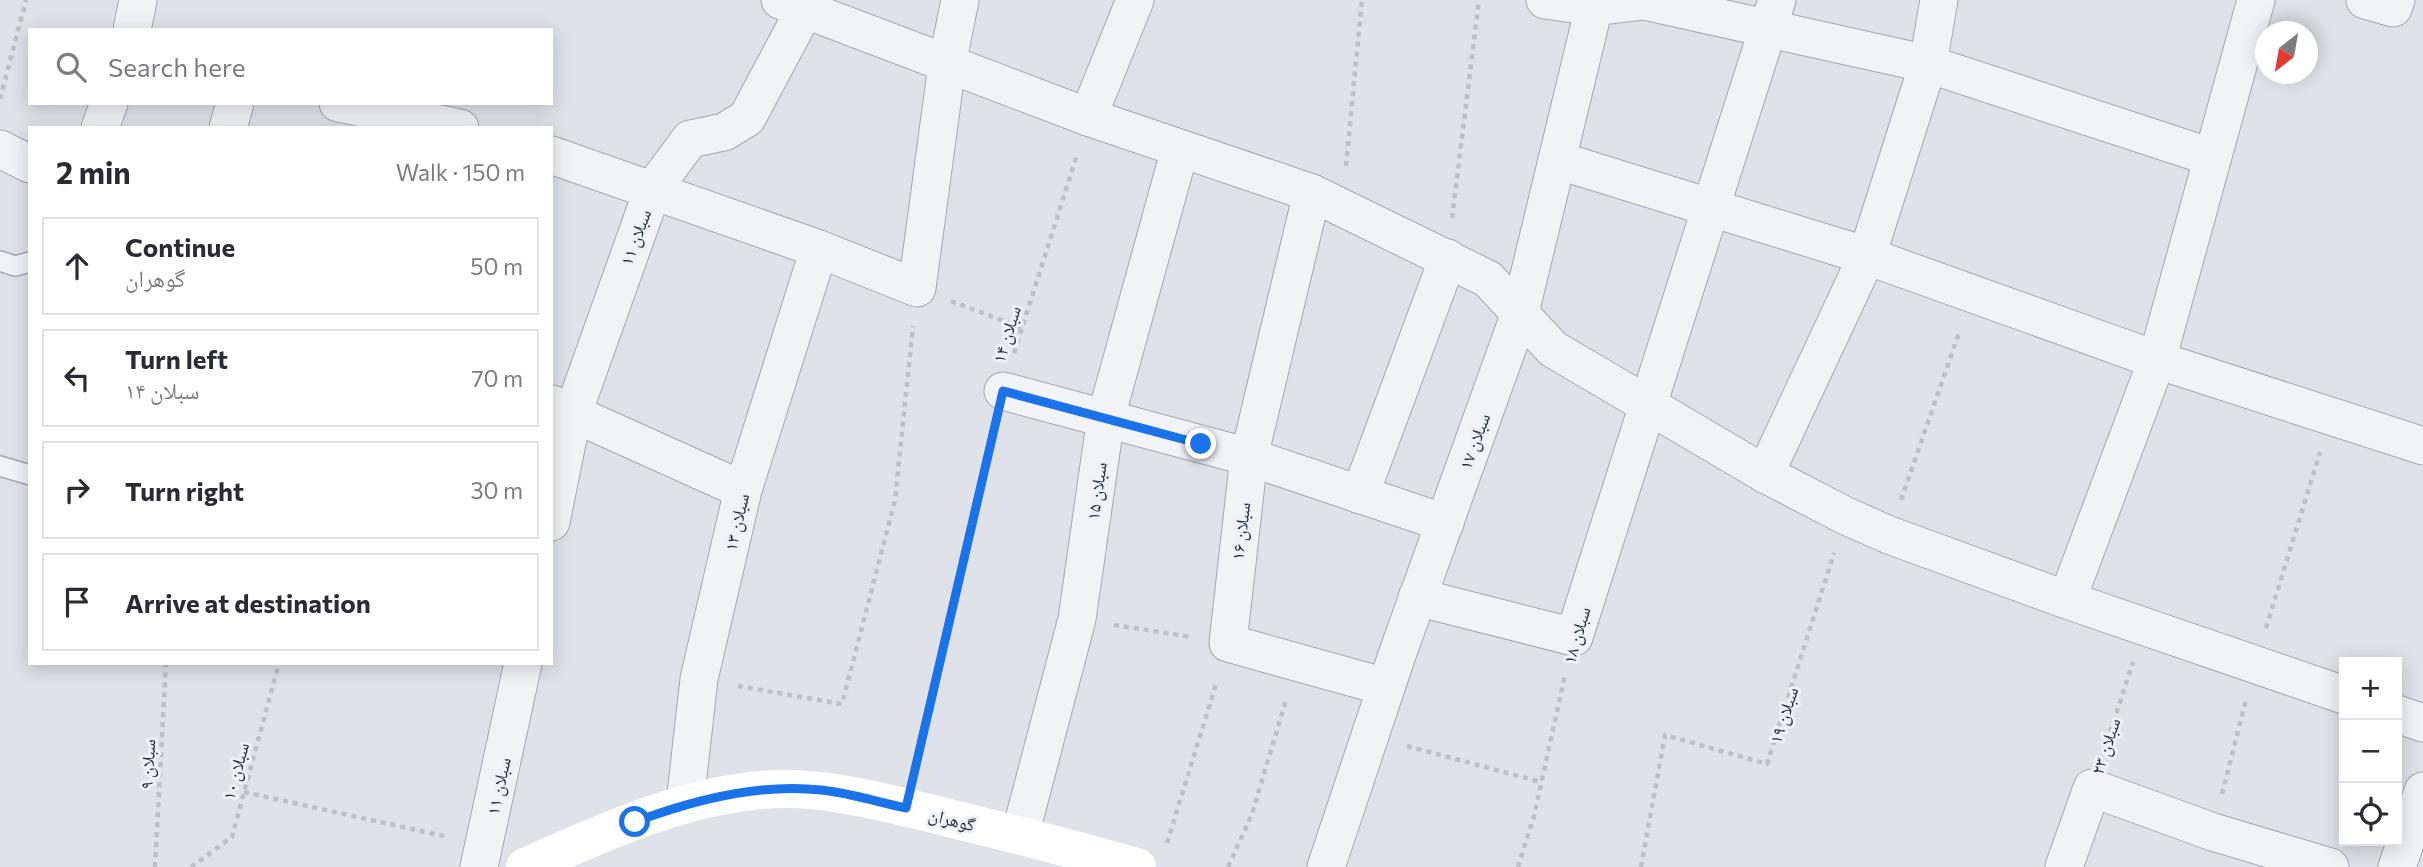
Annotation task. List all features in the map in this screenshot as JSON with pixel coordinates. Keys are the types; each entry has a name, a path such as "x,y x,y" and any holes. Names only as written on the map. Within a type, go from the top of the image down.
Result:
{"street":[{"path":"132,28 138,0"},
{"path":"553,156 819,249 917,288 947,65 960,0"},
{"path":"1088,117 1135,0"},
{"path":"1545,0 1594,7 1644,0 1774,14 2211,157"},
{"path":"1765,474 1867,256 1928,64 1938,0"},
{"path":"2067,600 2157,360 2256,0"},
{"path":"2365,0 2393,8 2396,0"},
{"path":"792,5 1088,117 1327,200 1488,279 1553,349 1765,474 1846,516 1889,535 2067,600 2339,693"},
{"name":"سبلان ۱۱","path":"553,501 562,409 653,189 690,139 724,132 747,118 792,5"},
{"name":"سبلان ۱۷","path":"1326,867 1386,687 1520,313 1594,7"},
{"name":"سبلان ۱۸","path":"1574,637 1774,14"},
{"path":"101,126 108,105"},
{"path":"229,126 234,105"},
{"path":"348,105 450,126"},
{"path":"0,149 28,163"},
{"name":"سبلان ۱۵","path":"1020,835 1077,619 1106,417 1180,149"},
{"path":"1557,160 1867,256 1972,296 2157,360 2423,446"},
{"name":"سبلان ۱۶","path":"1228,643 1249,457 1327,200"},
{"name":"سبلان ۱۳","path":"685,803 699,679 743,490 819,249"},
{"path":"1360,495 1448,258"},
{"path":"1003,391 1249,457 1444,523"},
{"path":"562,409 743,490"},
{"path":"1418,597 1574,637"},
{"path":"1228,643 1386,687"},
{"name":"سبلان ۱۱","path":"482,856 523,665"},
{"path":"2402,716 2423,723"},
{"path":"2092,788 2229,846 2329,867"},
{"name":"سبلان ۲۳","path":"2064,867 2092,788"},
{"name":"گوهران","path":"525,867 685,803 753,791 820,790 1020,835 1150,860"},
{"path":"2397,867 2423,791"}],"lane":[{"path":"0,261 15,266 28,262"},
{"path":"0,466 28,474"}],"path":[{"path":"0,99 26,0"},
{"path":"1327,200 1362,0"},
{"path":"1448,258 1479,0"},
{"name":"سبلان ۱۴","path":"906,808 1003,391 1088,117"},
{"path":"699,679 842,704 895,500 917,288 1022,328"},
{"path":"1889,535 1972,296"},
{"path":"2229,846 2255,663 2331,416"},
{"name":"سبلان ۱۹","path":"1641,867 1665,735 1767,764 1846,516"},
{"path":"1077,619 1228,643 1150,860"},
{"name":"سبلان ۲۳","path":"2092,788 2145,625"},
{"name":"سبلان ۱۸","path":"1518,867 1541,782 1574,637"},
{"path":"1228,867 1252,814 1298,662"},
{"name":"سبلان ۹","path":"155,867 166,665"},
{"name":"سبلان ۱۰","path":"191,867 232,836 278,665"},
{"path":"1369,736 1541,782"},
{"path":"244,792 482,856"}],"route":[{"path":"635,822 685,803 753,791 820,790 906,808 1003,391 1201,444"}]}
